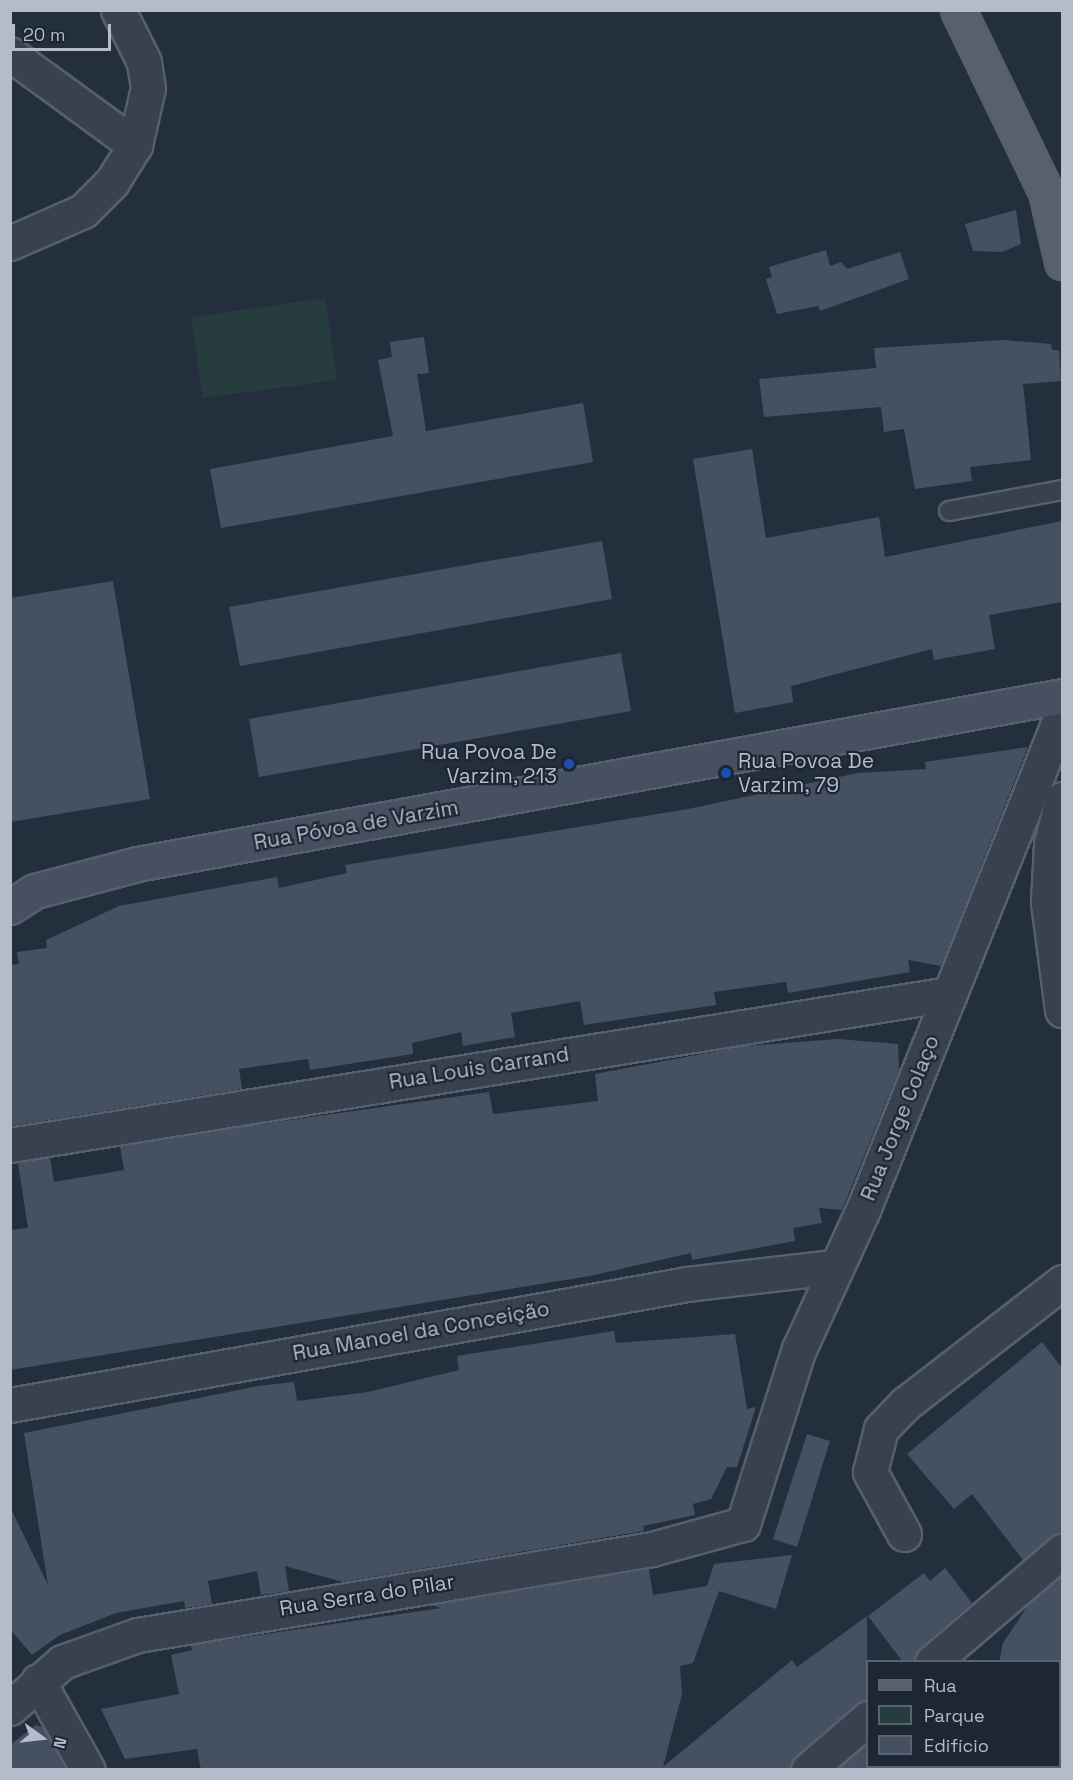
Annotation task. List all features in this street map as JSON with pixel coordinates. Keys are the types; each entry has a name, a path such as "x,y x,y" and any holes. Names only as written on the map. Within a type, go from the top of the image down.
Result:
{"main road":[{"path":"958,10 1054,194 1062,262"},
{"name":"Rua Póvoa de Varzim","path":"10,907 35,891 113,869 1062,696"}],"street":[{"path":"10,243 83,211 112,182 135,145 148,88 144,62 118,10"},
{"path":"10,54 135,145"},
{"name":"Rua Jorge Colaço","path":"743,1524 799,1348 832,1268 862,1210 1062,714"},
{"path":"1062,799 1051,844 1048,902 1062,1010"},
{"name":"Rua Louis Carrand","path":"10,1145 949,994"},
{"name":"Rua Manoel da Conceição","path":"10,1405 687,1284 832,1268"},
{"path":"904,1534 870,1473 881,1429 905,1404 1062,1282"},
{"name":"Rua Serra do Pilar","path":"10,1708 38,1681 71,1658 138,1635 652,1550 743,1524"},
{"path":"934,1660 1062,1551"},
{"path":"38,1681 88,1770"},
{"path":"808,1770 866,1719"}],"lane":[{"path":"948,511 1062,490"}],"green space":[{"path":"325,298 337,380 203,398 191,317"}],"building":[{"path":"1016,210 1021,244 1002,252 973,251 965,224"},
{"path":"826,250 830,266 841,262 847,269 900,252 909,279 820,311 818,306 777,314 766,279 772,277 769,267"},
{"path":"424,337 429,373 417,374 426,431 583,403 593,462 221,528 210,469 393,436 378,360 392,357 390,342"},
{"path":"1005,340 1051,344 1052,350 1059,350 1061,381 1023,384 1031,460 970,467 972,481 915,489 904,429 884,432 881,407 764,417 759,379 876,368 874,348"},
{"path":"752,449 766,538 879,517 885,557 1062,521 1062,602 989,615 995,649 934,660 932,649 791,686 793,702 735,713 693,459"},
{"path":"602,541 612,599 240,666 229,607"},
{"path":"113,581 150,799 10,822 10,598"},
{"path":"621,653 631,711 259,777 249,719"},
{"path":"1028,747 941,966 908,960 910,972 788,993 786,982 714,992 716,1005 584,1025 580,1001 511,1013 515,1037 463,1046 461,1032 412,1043 413,1054 310,1070 308,1059 239,1069 242,1089 12,1126 10,965 19,964 17,952 47,948 46,940 119,906 277,877 279,888 347,873 345,865 688,809 858,773 926,769 925,762"},
{"path":"838,1039 898,1044 899,1070 842,1210 819,1208 822,1223 793,1228 795,1241 692,1260 691,1253 590,1276 10,1370 10,1230 28,1228 18,1163 50,1158 54,1182 124,1170 120,1146 219,1130 489,1092 493,1114 598,1101 595,1074 744,1046"},
{"path":"614,1331 616,1343 735,1334 747,1409 756,1407 737,1467 727,1467 711,1499 693,1504 695,1515 643,1526 644,1531 343,1582 285,1566 289,1591 261,1595 257,1571 208,1581 212,1604 185,1608 184,1601 116,1613 60,1635 32,1655 10,1629 10,1507 48,1585 24,1433 258,1386 294,1382 297,1401 368,1392 459,1370 457,1356"},
{"path":"1042,1342 1062,1368 1062,1533 1023,1560 972,1494 954,1509 907,1454"},
{"path":"807,1434 830,1441 797,1547 773,1539"},
{"path":"792,1555 776,1609 719,1591 693,1663 680,1666 682,1694 663,1767 792,1660 797,1667 867,1616 866,1701 796,1756 790,1770 201,1770 197,1749 125,1759 101,1709 179,1694 171,1655 192,1650 191,1645 441,1608 431,1605 649,1569 653,1595 707,1586 714,1564"},
{"path":"945,1568 972,1603 920,1648 915,1660 901,1660 868,1616 924,1573 930,1581"},
{"path":"1062,1575 1062,1662 1061,1660 999,1660 1003,1643 1029,1604"},
{"path":"36,1725 43,1727 66,1770 10,1770 10,1745"},
{"path":"866,1744 867,1770 837,1770"}],"place":[{"name":"Rua Povoa De Varzim, 213","path":"569,764"},
{"name":"Rua Povoa De Varzim, 79","path":"726,773"}]}
